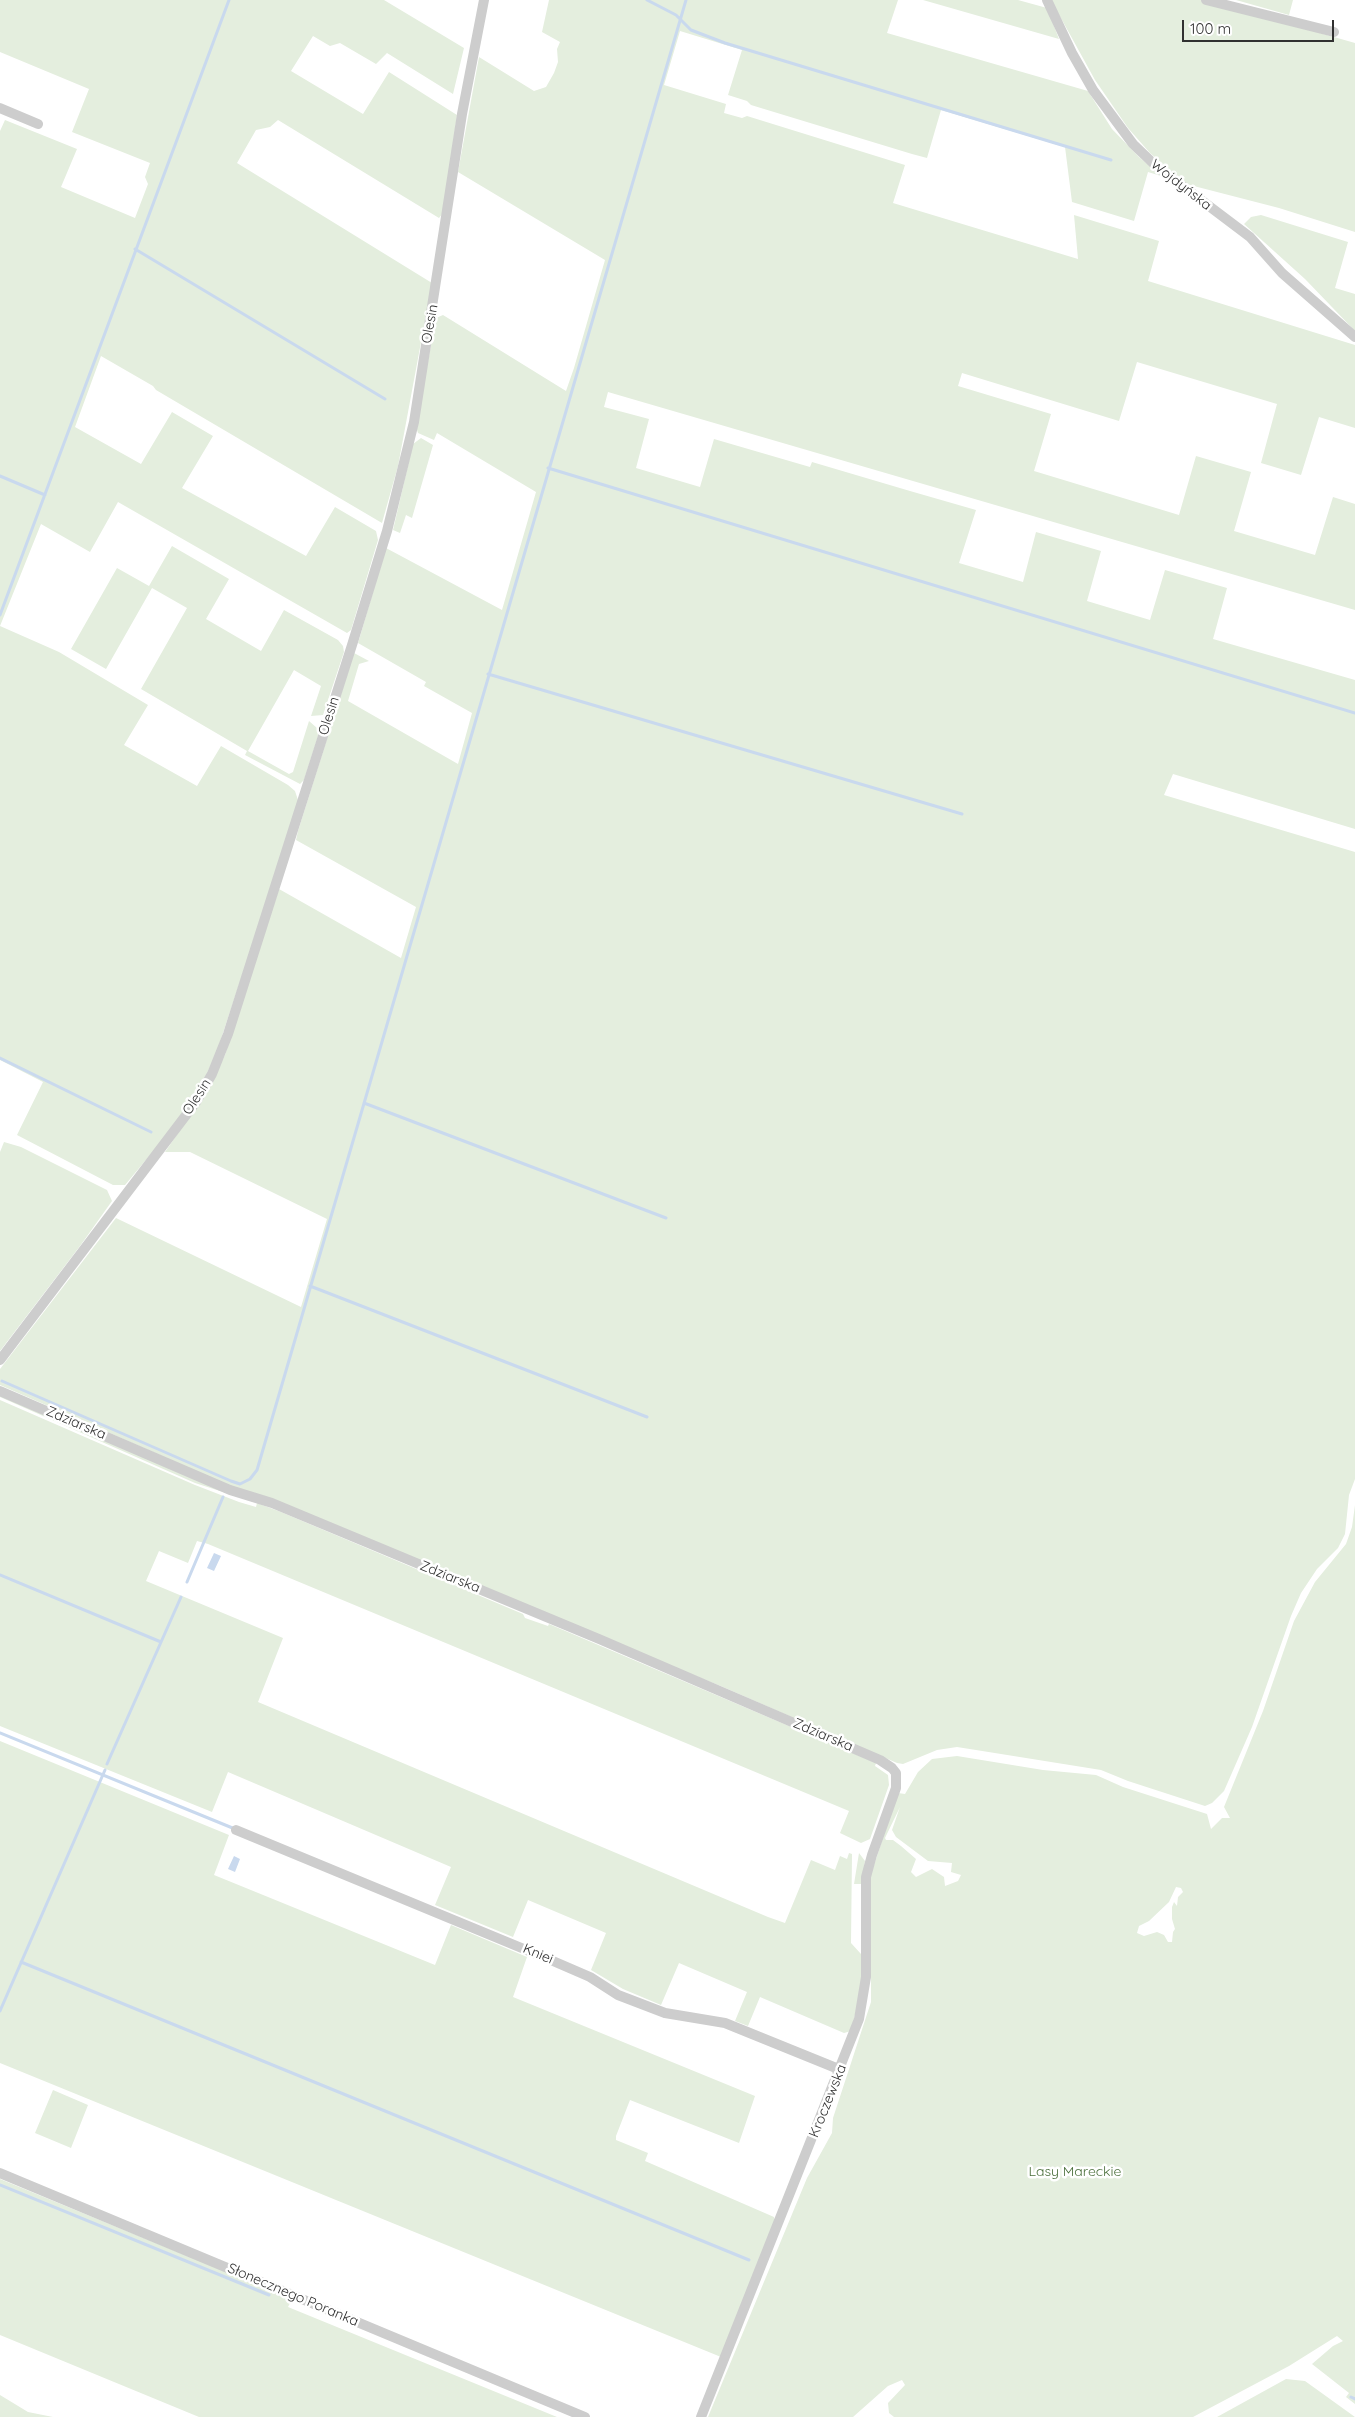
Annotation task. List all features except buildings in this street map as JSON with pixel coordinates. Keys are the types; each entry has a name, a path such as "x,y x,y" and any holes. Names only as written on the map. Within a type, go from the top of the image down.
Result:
{"street":[{"name":"Olesin","path":"0,1360 196,1102 212,1074 228,1034 387,531 414,422 462,114 484,0"},
{"name":"Wojdyńska","path":"1047,0 1072,53 1093,90 1133,144 1156,166 1250,237 1282,273 1355,337"},
{"path":"1206,0 1334,32"},
{"path":"0,108 38,124"},
{"name":"Zdziarska","path":"0,1391 230,1490 272,1503 599,1639 880,1760 888,1764 896,1772"},
{"name":"Kroczewska","path":"701,2417 860,2019 864,1998 868,1869 896,1788 896,1772"},
{"name":"Kniei","path":"236,1830 553,1961 590,1977 618,1995 665,2013 725,2024 841,2070"},
{"name":"Słonecznego Poranka","path":"0,2173 585,2417"}],"green space":[{"path":"0,0 384,0 464,48 453,94 387,53 376,64 340,43 330,46 313,36 291,71 363,114 389,72 457,115 443,213 439,218 278,120 270,127 256,130 237,163 432,283 398,466 382,523 101,356 75,427 141,464 172,412 213,436 182,488 306,556 335,507 376,531 378,540 351,630 347,633 118,502 90,552 41,524 0,626 0,131 5,120 77,149 61,187 135,218 148,184 145,177 150,163 72,132 89,89 0,52"},
{"path":"549,0 898,0 887,33 1088,91 1112,129 1139,157 1161,176 1148,172 1134,221 1072,202 1065,147 941,110 927,158 912,154 751,105 747,101 728,95 742,50 680,31 664,85 726,104 724,113 742,118 747,116 905,165 893,203 1078,259 1074,215 1159,241 1148,281 1355,345 1355,428 1319,417 1301,475 1261,463 1277,404 1137,362 1119,421 962,373 958,386 1051,414 1034,471 1179,515 1196,456 1251,472 1234,531 1315,555 1333,497 1355,504 1355,610 608,392 604,407 649,419 636,468 700,487 714,439 810,467 812,462 976,510 959,563 1023,582 1036,532 1101,551 1087,601 1150,620 1165,570 1227,588 1213,639 1355,680 1355,829 1173,774 1164,795 1355,852 1355,1479 1349,1495 1345,1534 1338,1548 1317,1569 1301,1593 1252,1727 1224,1791 1212,1803 1205,1806 1128,1781 1101,1770 957,1747 937,1750 903,1764 897,1763 723,1687 233,1487 0,1385 0,1369 116,1218 301,1307 327,1219 190,1152 165,1152 205,1094 225,1055 279,889 401,958 416,907 296,840 354,653 369,661 359,664 348,701 458,764 472,713 424,686 426,682 358,643 386,548 502,610 536,492 437,433 434,440 418,433 416,427 436,318 443,315 566,391 574,368 605,260 458,172 479,57 534,91 546,87 554,73 558,62 557,49 560,42 542,32"},
{"path":"923,0 1018,0 1047,8 1059,39"},
{"path":"1051,0 1204,0 1355,43 1355,232 1279,208 1186,184 1150,153 1128,128 1095,80"},
{"path":"1236,0 1293,0 1289,15"},
{"path":"1261,215 1348,242 1335,288 1355,294 1355,331 1305,279 1244,224 1251,217"},
{"path":"421,438 433,445 412,518 406,515 400,533 393,530 413,444"},
{"path":"172,546 229,579 206,619 261,651 284,610 338,640 343,646 344,652 323,715 311,716 321,686 294,670 248,751 289,774 293,772 309,721 317,728 318,736 304,780 300,784 245,755 247,751 141,689 187,608 152,588 106,669 71,649 117,568 149,586"},
{"path":"0,626 59,652 148,705 124,745 197,786 221,746 288,785 295,791 299,803 218,1048 203,1083 165,1137 125,1185 113,1185 17,1135 43,1082 0,1060"},
{"path":"4,1142 21,1147 107,1190 112,1201 0,1351 0,1152"},
{"path":"0,1395 254,1502 195,1483 0,1397"},
{"path":"0,1400 195,1485 239,1502 256,1507 257,1503 281,1512 523,1614 525,1618 548,1626 549,1624 876,1763 875,1766 888,1775 889,1785 870,1839 861,1843 840,1833 849,1811 208,1544 197,1541 188,1563 159,1551 146,1581 283,1638 258,1702 768,1917 785,1923 811,1860 835,1870 840,1856 847,1859 849,1853 852,1854 851,1943 861,1954 861,1990 851,2031 844,2033 760,1997 748,2026 735,2021 747,1992 679,1963 661,2005 623,1989 591,1970 606,1933 528,1900 513,1937 435,1905 451,1867 228,1772 212,1812 0,1726"},
{"name":"Lasy Mareckie","path":"1355,1505 1355,2404 1346,2397 1349,2393 1312,2364 1333,2346 1343,2341 1337,2336 1289,2366 1193,2417 894,2417 889,2413 888,2403 905,2385 902,2380 888,2386 853,2417 708,2417 807,2178 832,2133 833,2118 871,2002 871,1874 898,1793 905,1794 918,1772 932,1759 957,1756 1043,1770 1096,1775 1123,1787 1207,1814 1211,1829 1222,1818 1230,1818 1224,1807 1263,1711 1294,1621 1315,1582 1346,1544 1352,1527","holes":["900,1807 892,1830 896,1837 928,1861 952,1863 951,1872 961,1875 958,1881 945,1886 944,1877 932,1869 916,1877 911,1872 916,1859 893,1840 886,1840 885,1838","1176,1887 1181,1888 1183,1892 1178,1897 1177,1906 1174,1902 1172,1907 1172,1919 1175,1929 1172,1942 1168,1942 1164,1935 1157,1932 1144,1936 1137,1933 1139,1926 1149,1921 1169,1902"]},
{"path":"0,1741 229,1835 214,1875 435,1965 451,1925 527,1957 513,1997 755,2096 739,2143 630,2100 616,2136 616,2140 648,2153 645,2161 774,2217 775,2221 721,2357 0,2063"},
{"path":"859,1853 865,1861 862,1884 854,1884"},
{"path":"53,2090 88,2105 71,2148 35,2133"},
{"path":"0,2179 292,2299 288,2307 557,2417 199,2417 0,2335"},
{"path":"1286,2379 1305,2381 1355,2417 1217,2417"},
{"path":"0,2395 28,2412 53,2417 0,2417"}],"water":[{"path":"214,1553 221,1556 214,1571 207,1568"},
{"path":"234,1856 240,1859 235,1872 228,1869"}],"waterway":[{"path":"0,615 229,0"},
{"path":"647,0 676,15 691,30 725,43 1111,160"},
{"path":"2,1381 231,1481 240,1484 250,1479 257,1470 686,0"},
{"path":"135,249 385,399"},
{"path":"548,468 1355,713"},
{"path":"0,476 45,495"},
{"path":"488,674 962,814"},
{"path":"0,1058 151,1132"},
{"path":"364,1103 666,1218"},
{"path":"310,1286 647,1417"},
{"path":"187,1582 223,1497"},
{"path":"0,1575 161,1642"},
{"path":"107,1764 181,1597"},
{"path":"0,1733 235,1829"},
{"path":"0,2011 105,1770"},
{"path":"21,1962 749,2260"},
{"path":"0,2185 269,2295"},
{"path":"1351,2397 1355,2399"}]}
